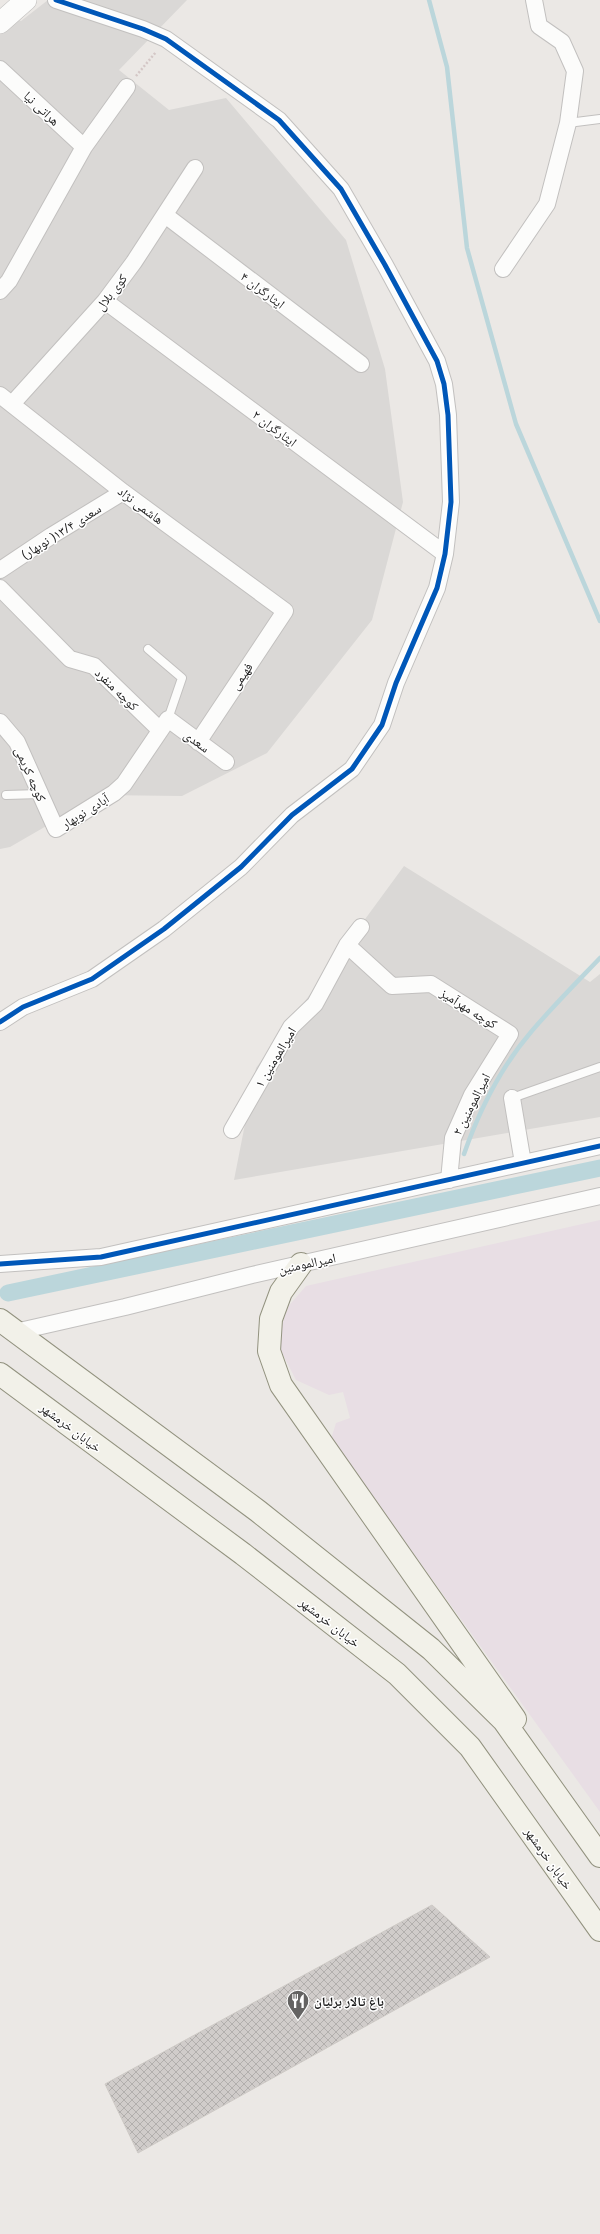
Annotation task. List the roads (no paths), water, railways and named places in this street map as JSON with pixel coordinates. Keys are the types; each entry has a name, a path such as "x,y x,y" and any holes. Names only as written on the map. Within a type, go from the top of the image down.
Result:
{"main road":[{"path":"301,1264 281,1292 271,1319 269,1351 281,1385 510,1710 552,1789"},
{"path":"8,1326 258,1511 431,1648 504,1721 600,1856"},
{"name":"خیابان خرمشهر","path":"0,1374 243,1554 397,1674 470,1747 600,1930"}],"street":[{"path":"0,22 26,0"},
{"path":"0,1022 23,1007 92,979 146,942 241,867 292,815 352,769 382,725 396,683 437,588 445,554 451,502 448,415 444,384 437,361 385,265 341,189 279,120 166,39 143,29 56,0"},
{"path":"504,269 547,204 568,123 575,71 562,42 539,26 534,0"},
{"name":"هراتی نیا","path":"0,69 84,147"},
{"path":"0,291 9,281 84,147 127,87"},
{"name":"کوی بلال","path":"6,399 105,301 134,262 195,168"},
{"name":"ایثارگران ۴","path":"165,215 361,364"},
{"name":"ایثارگران ۲","path":"105,301 445,554"},
{"name":"هاشمی نژاد","path":"6,399 123,492 285,611"},
{"name":"سعدی ۱۳/۴( نوبهار)","path":"0,570 51,536 123,492"},
{"name":"کوچه منفرد","path":"0,588 70,659 94,666 164,725"},
{"name":"فهیمی","path":"198,742 285,611"},
{"name":"کوچه کریمی","path":"0,722 17,742 56,829"},
{"name":"سعدی","path":"164,725 198,742 226,762"},
{"name":"آبادی نوبهار","path":"56,829 124,784 164,725"},
{"name":"امیرالمومنین ۱","path":"232,1130 291,1027 315,1004 347,945 361,927"},
{"name":"کوچه مهرآمیز","path":"347,945 392,986 431,984 510,1034"},
{"name":"امیرالمومنین ۲","path":"449,1180 453,1138 472,1095 510,1034"},
{"path":"512,1098 523,1163"},
{"path":"0,1264 101,1257 600,1146"},
{"name":"امیرالمومنین","path":"8,1326 301,1264 600,1196"}],"lane":[{"path":"568,123 600,120"},
{"path":"148,649 182,678 164,725"},
{"path":"6,795 40,794"},
{"path":"512,1098 600,1067"}],"waterway":[{"path":"429,0 447,67 467,248 516,424 600,621"},
{"path":"464,1154 484,1106 510,1060 539,1022 600,958"},
{"path":"8,1293 600,1168"}],"place":[{"name":"باغ تالار برلیان","path":"298,2020"}]}
